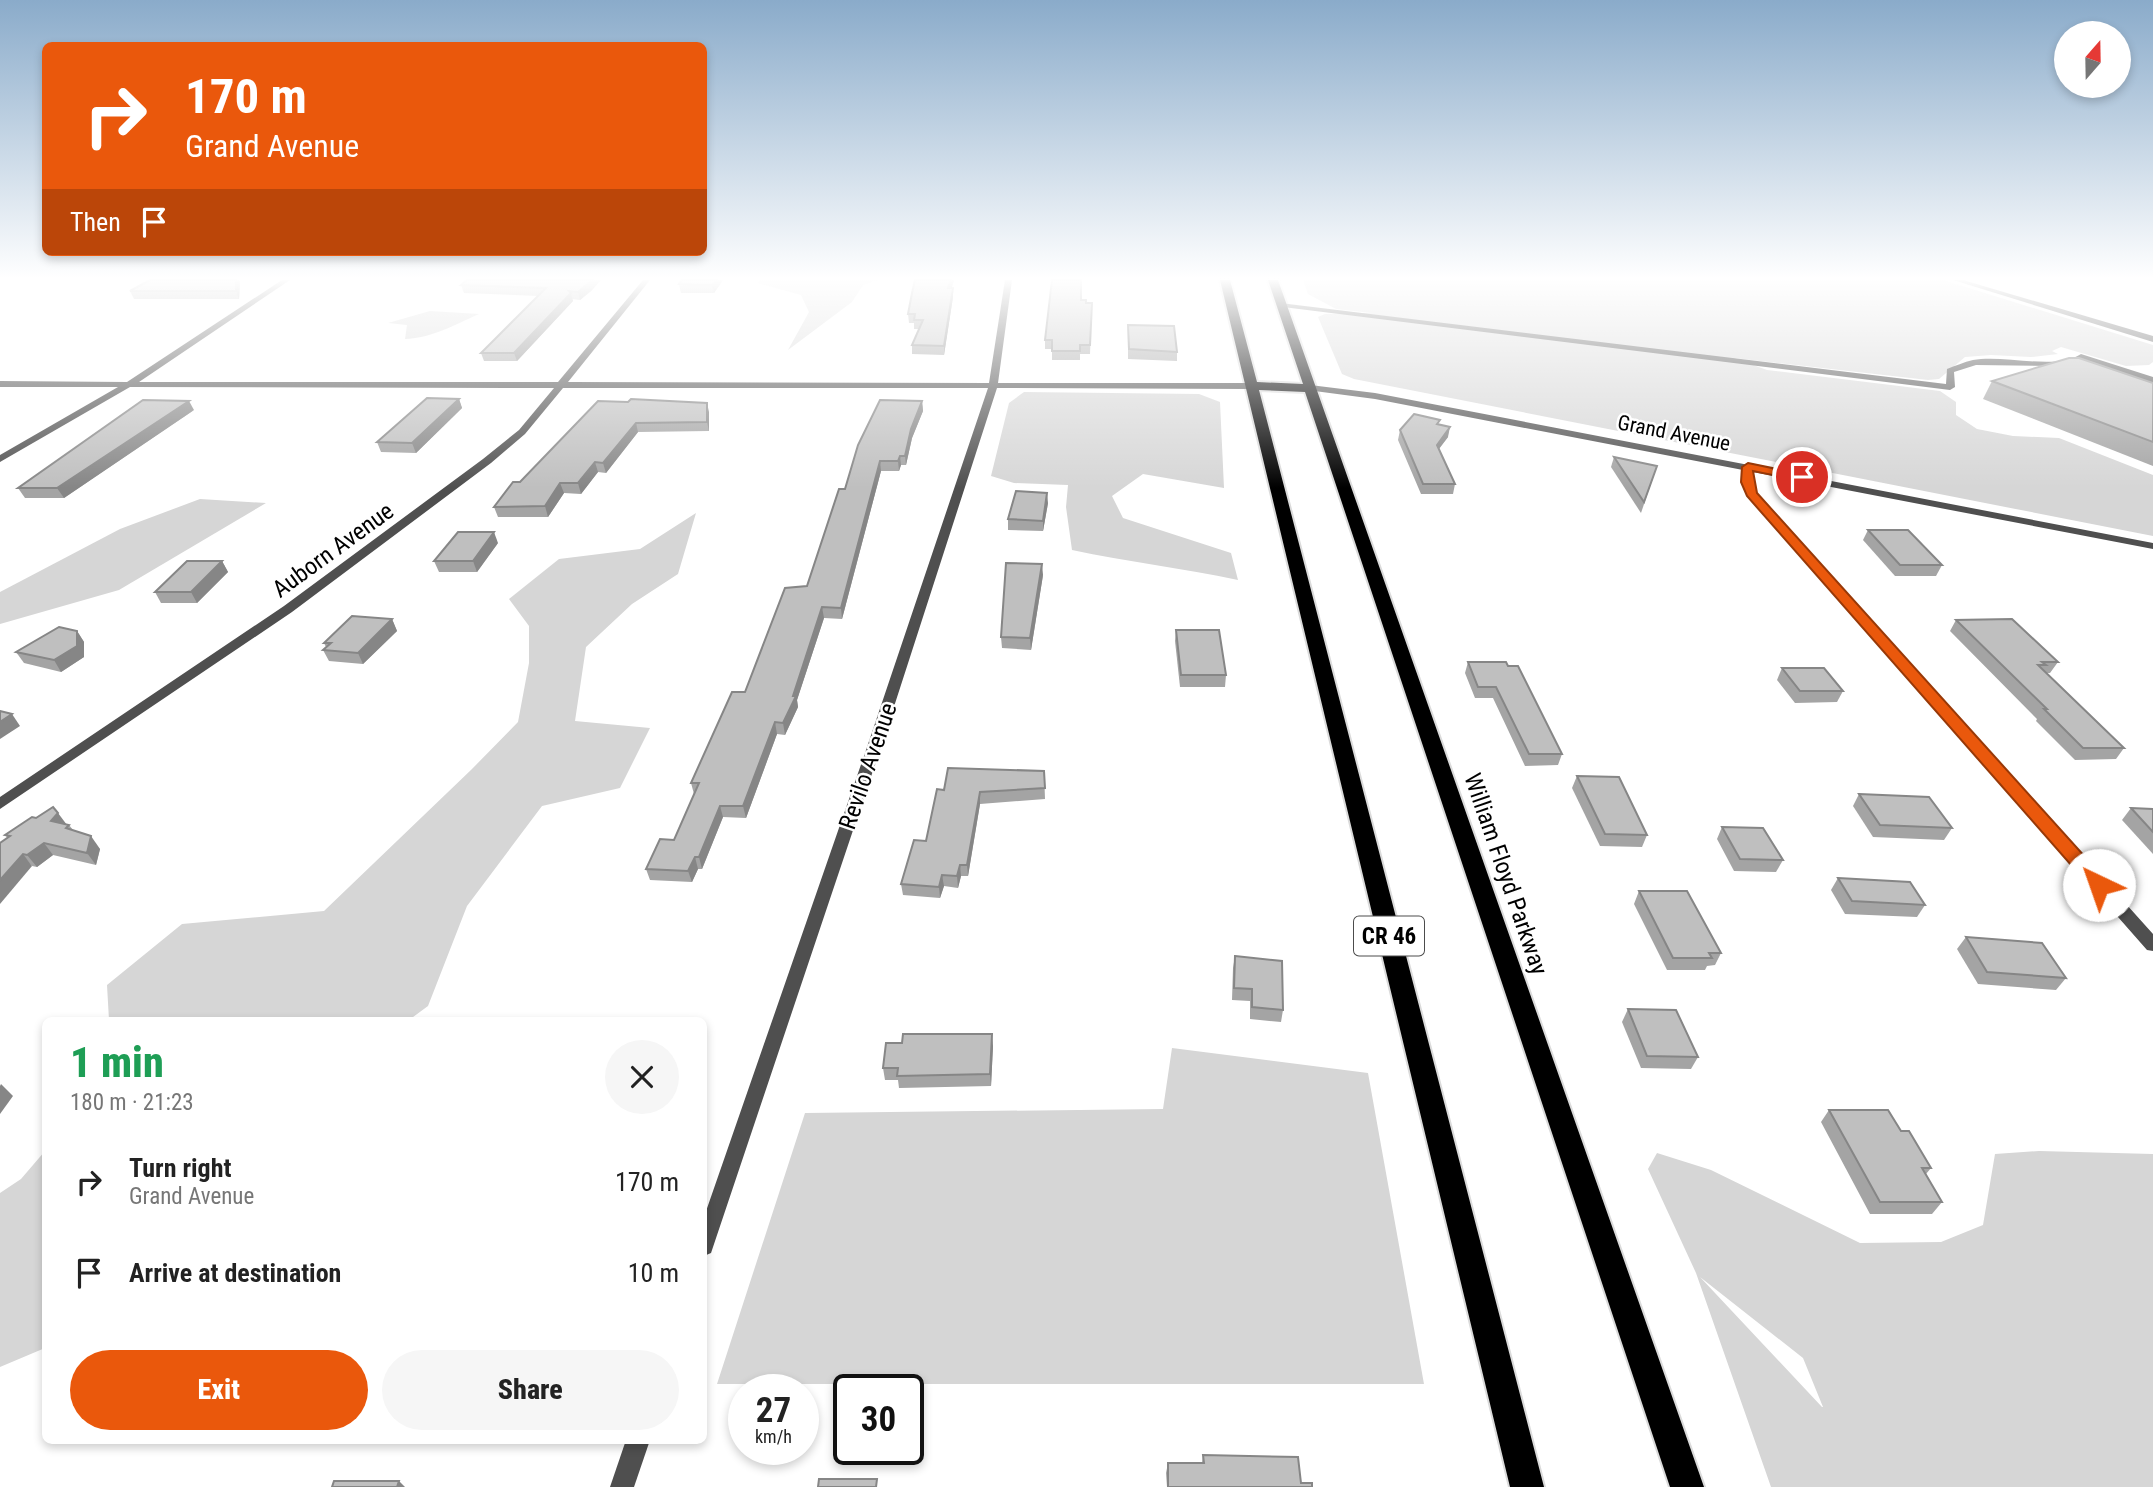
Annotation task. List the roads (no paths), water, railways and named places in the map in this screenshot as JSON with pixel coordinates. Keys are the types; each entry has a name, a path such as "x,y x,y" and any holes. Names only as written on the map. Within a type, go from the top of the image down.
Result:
{"highway":[{"name":"CR 46","path":"1242,349 1527,1487"},
{"name":"William Floyd Parkway","path":"1297,349 1687,1487"},
{"path":"1251,386 1310,388"}],"street":[{"path":"0,459 129,384 180,349"},
{"name":"Auborn Avenue","path":"0,804 288,609 425,509 522,432 589,349"},
{"name":"Revilo Avenue","path":"707,1237 872,753 993,386 998,349"},
{"path":"1644,349 1950,387 1950,371 1975,362 2057,363 2088,359"},
{"path":"2071,354 2153,380"},
{"path":"0,383 1251,386"},
{"name":"Grand Avenue","path":"1310,388 1375,396 2153,545"},
{"path":"1748,467 1747,482 1751,494 2153,945"},
{"path":"622,1487 637,1444"}]}
